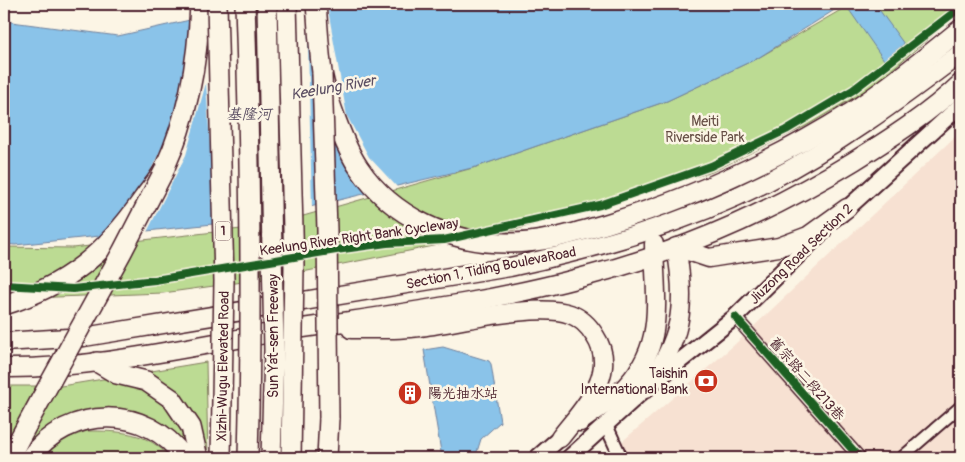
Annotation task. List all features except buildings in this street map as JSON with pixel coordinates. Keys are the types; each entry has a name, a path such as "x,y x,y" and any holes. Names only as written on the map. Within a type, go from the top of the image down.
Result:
{"highway":[{"path":"9,458 122,252 164,169 188,95 199,31 200,4"},
{"name":"Xizhi-Wugu Elevated Road","path":"217,4 221,74 224,281 222,458"},
{"name":"Sun Yat-sen Freeway","path":"245,4 250,176 251,345 248,458"},
{"name":"Sun Yat-sen Freeway","path":"267,4 274,350 271,458"},
{"path":"287,4 294,267 292,458"},
{"path":"316,4 322,74 328,249 329,418 327,458"},
{"path":"322,74 346,142 358,167 390,202 417,221 444,232 481,242 535,241 571,234 672,201 742,172 850,113 904,75 961,29"},
{"name":"Section 1, Tiding BoulevaRoad","path":"4,342 84,337 510,267 571,253 654,229 729,200 766,182 894,104 961,53"},
{"name":"Section 1, Tiding BoulevaRoad","path":"4,368 97,362 514,294 585,277 676,247 763,210 842,168 909,124 961,83"},
{"path":"4,305 38,293 73,274 102,250 129,219 164,169"},
{"path":"645,389 669,353 681,312 682,279 676,247 709,258 779,247 808,236 847,208"},
{"path":"560,438 619,393 633,378 650,352 655,332 654,229"},
{"path":"283,331 418,328 483,317 550,311 571,314 591,329 599,342 603,354 603,370 594,395 560,438"},
{"path":"97,362 117,374 146,381 172,399 191,427 198,458"},
{"path":"30,458 55,433 75,422 97,418 121,419 144,424 163,436 184,458"}],"main road":[{"name":"Jiuzong Road Section 2","path":"570,458 645,389 735,317 847,208 961,105"},
{"path":"537,458 560,438"}],"street":[{"name":"舊宗路二段213巷","path":"735,317 860,458"},
{"path":"902,458 961,406"},
{"path":"606,425 621,458"}],"shaded area":[{"path":"961,131 961,458 603,458 733,346"}],"green space":[{"name":"Meiti Riverside Park","path":"851,4 961,4 961,11 870,88 806,126 712,172 515,230 272,278 163,293 4,299 4,247 72,248 268,226 476,167 667,101 758,58"},
{"path":"206,362 208,458 183,458 174,447 95,417 28,452 14,455 55,387"},
{"path":"4,386 36,386 4,446"},
{"path":"87,431 110,431 132,434 152,442 170,458 36,458 59,441"}],"water":[{"name":"基隆河","path":"262,4 844,4 758,58 667,101 476,167 260,219 15,245 4,244 4,21 118,36"},
{"path":"845,4 875,4 904,44 884,60"},
{"path":"443,347 489,361 491,364 500,422 481,439 475,458 442,458 424,350"}],"pier":[{"path":"251,4 307,4 312,209 260,221 215,226 206,83 186,155 146,234 104,236 145,182 176,118 194,16"},
{"path":"310,4 327,4 347,116 369,157 398,188 381,192 331,124 337,203 325,206"}],"cycle path":[{"name":"Keelung River Right Bank Cycleway","path":"4,285 73,289 155,280 336,250 387,243 444,240 600,205 711,166 786,130 853,90 961,7"},
{"path":"735,317 860,458"}],"place":[{"name":"Taishin International Bank","path":"706,381"},
{"name":"陽光抽水站","path":"410,393"}],"water label":[{"name":"Keelung River","path":"333,88"}]}
